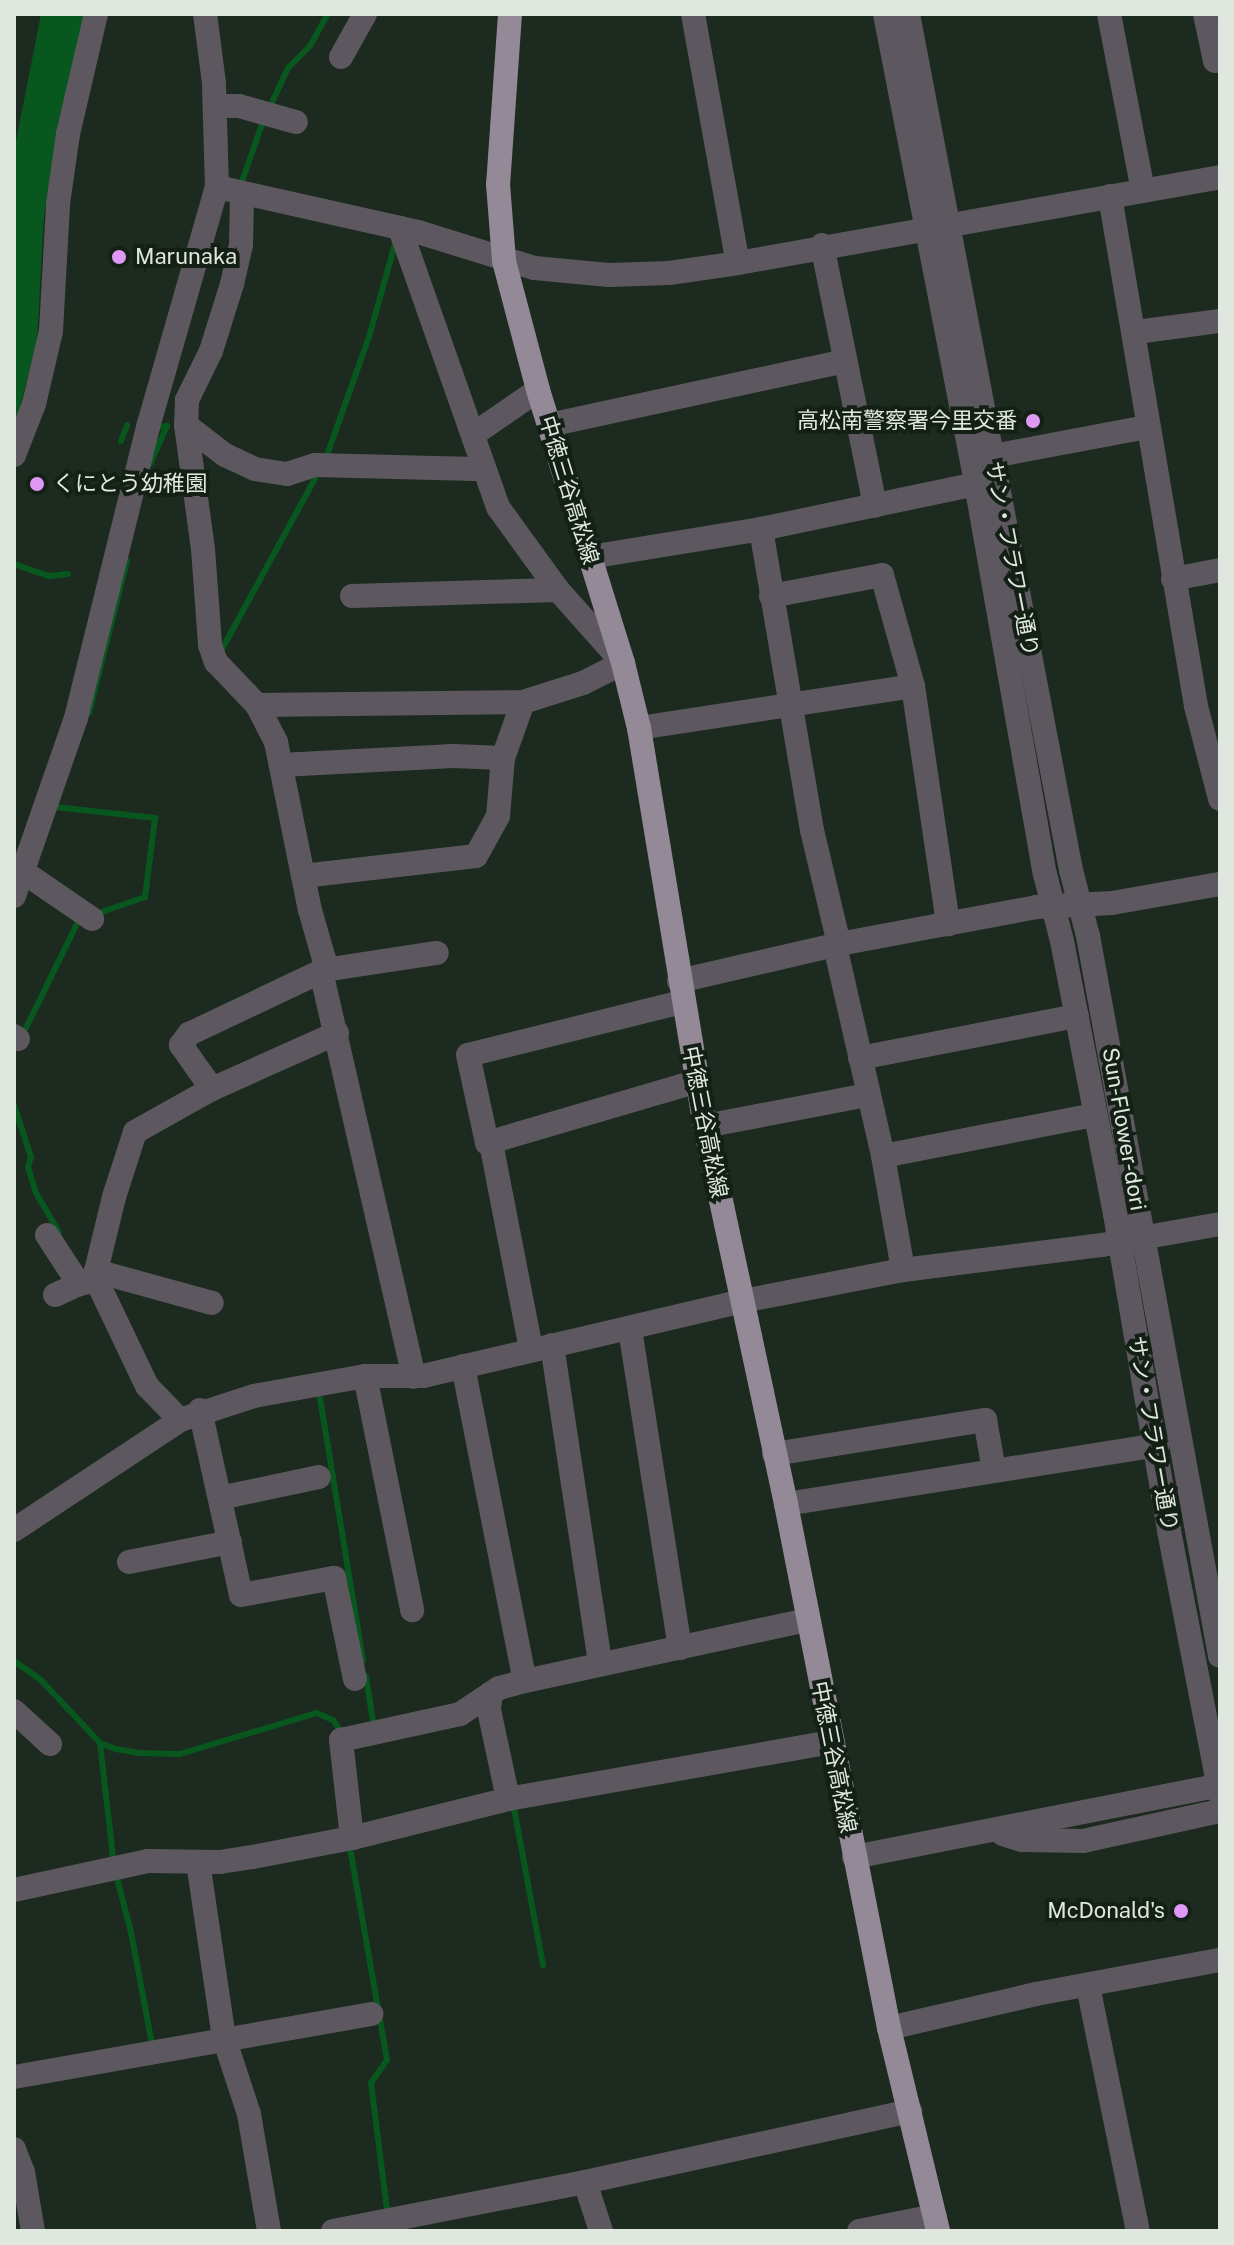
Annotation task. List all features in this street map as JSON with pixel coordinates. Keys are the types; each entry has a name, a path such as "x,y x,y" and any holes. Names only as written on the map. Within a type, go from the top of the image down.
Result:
{"main road":[{"name":"中徳三谷高松線","path":"510,14 498,184 504,261 538,390 623,663 639,728 680,992 705,1126 786,1504 806,1620 889,2028 937,2224"}],"street":[{"path":"14,455 34,404 51,331 60,190 68,134 96,14"},
{"path":"14,896 76,718 165,366 217,187 215,106 205,14"},
{"path":"341,57 365,14"},
{"path":"693,14 738,263"},
{"path":"885,14 938,226"},
{"path":"908,14 938,226"},
{"path":"1109,14 1143,191"},
{"path":"1205,14 1215,61"},
{"path":"215,106 239,106 296,122"},
{"path":"217,187 309,205 400,228 504,261 573,274 609,275 669,273 738,263 822,245 1220,177"},
{"path":"242,194 241,245 232,284 211,351 187,400 186,425 203,549 210,645 216,662 257,705 276,742 352,1115 414,1377"},
{"path":"1110,196 1136,332 1147,427 1173,579 1208,704 1220,799"},
{"name":"サン・フラワー通り","path":"938,226 980,467"},
{"path":"257,705 523,702 583,683 623,663 558,590 498,507 400,228"},
{"path":"822,245 875,506"},
{"path":"1136,332 1220,321"},
{"path":"549,425 845,361"},
{"path":"165,366 193,386"},
{"path":"474,434 538,390"},
{"path":"186,425 225,455 255,469 287,474 315,465 484,469"},
{"path":"590,557 761,529 875,506 980,467 1147,427"},
{"path":"860,1058 1077,1016 1055,906 1045,874 980,467"},
{"name":"Sun-Flower-dori","path":"980,467 1080,905 1131,1239"},
{"path":"761,529 812,830 867,1095 883,1156 903,1270"},
{"path":"1173,579 1220,570"},
{"path":"771,596 882,575 913,686 948,924"},
{"path":"352,596 558,590"},
{"path":"639,728 913,686"},
{"path":"303,876 476,856 498,816 503,758 523,702"},
{"path":"281,765 453,756 503,758"},
{"path":"22,871 92,919"},
{"path":"697,1081 487,1143 468,1055 837,945 1055,906 1112,903 1220,884"},
{"path":"212,1089 181,1045 189,1034 324,970 437,953"},
{"name":"サン・フラワー通り","path":"1077,1016 1094,1115 1131,1239 1211,1558 1220,1656"},
{"path":"91,1279 135,1132 212,1089 337,1033"},
{"path":"705,1126 867,1095"},
{"path":"883,1156 1094,1115"},
{"path":"491,1143 542,1347 600,1664"},
{"path":"14,1530 190,1415 254,1396 365,1376 392,1374 414,1377 742,1301 903,1270 1220,1224"},
{"path":"47,1235 91,1279 147,1386 190,1415 220,1498 241,1595 334,1578 355,1679"},
{"name":"サン・フラワー通り","path":"1131,1239 1157,1445 1219,1788"},
{"path":"55,1295 91,1279 212,1303"},
{"path":"630,1329 680,1648"},
{"path":"463,1366 525,1681"},
{"path":"365,1376 412,1610"},
{"path":"774,1454 985,1420 994,1470"},
{"path":"786,1504 1157,1445"},
{"path":"220,1498 319,1477"},
{"path":"129,1562 230,1542"},
{"path":"352,1838 341,1740 460,1714 491,1693 525,1681 806,1620"},
{"path":"491,1693 489,1710 508,1799"},
{"path":"14,1711 50,1744"},
{"path":"14,1890 148,1861 231,1861 352,1838 508,1799 832,1742"},
{"path":"854,1857 1219,1788"},
{"path":"992,1832 1022,1840 1083,1841 1220,1811"},
{"path":"198,1862 224,2038 249,2114 269,2231"},
{"path":"889,2028 1036,1994 1220,1960"},
{"path":"1088,1986 1138,2231"},
{"path":"14,2077 371,2014"},
{"path":"333,2231 390,2226 910,2111"},
{"path":"14,2149 20,2195 33,2231"},
{"path":"585,2182 601,2231"},
{"path":"859,2231 937,2224"}],"shaded area":[{"path":"41,14 85,14 57,128 44,217 37,340 14,431 14,151"}],"waterway":[{"path":"269,109 288,68 310,46 328,14"},
{"path":"240,187 264,119"},
{"path":"325,461 369,337 396,240"},
{"path":"121,441 127,425"},
{"path":"150,464 167,426 162,427"},
{"path":"221,651 319,471"},
{"path":"89,713 127,561"},
{"path":"14,564 49,576 68,574"},
{"path":"57,802 55,807 155,818 145,897 96,914"},
{"path":"24,1032 77,924"},
{"path":"14,1105 31,1157 28,1167 36,1193 59,1232"},
{"path":"320,1398 363,1661"},
{"path":"14,1661 41,1680 100,1743 116,1749 180,1754 317,1713 333,1720 343,1735"},
{"path":"366,1676 374,1728"},
{"path":"100,1743 113,1857"},
{"path":"513,1803 543,1965"},
{"path":"350,1848 387,2060 371,2083 387,2210"},
{"path":"117,1878 131,1932 152,2044"}],"place":[{"name":"Marunaka","path":"119,257"},
{"name":"高松南警察署今里交番","path":"1033,421"},
{"name":"くにとう幼稚園","path":"37,484"},
{"name":"McDonald's","path":"1181,1911"}]}
